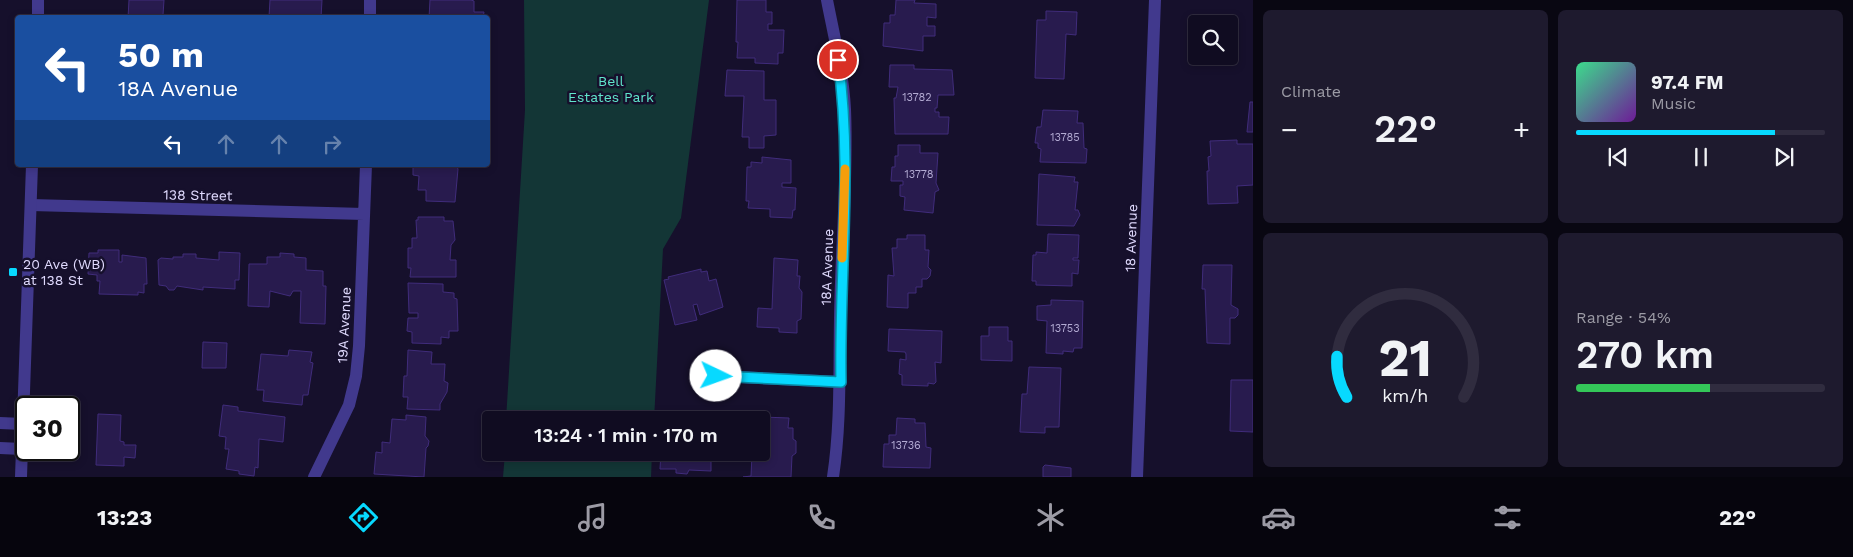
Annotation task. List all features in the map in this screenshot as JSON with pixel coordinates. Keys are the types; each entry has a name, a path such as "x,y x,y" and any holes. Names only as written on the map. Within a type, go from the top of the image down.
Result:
{"street":[{"path":"38,0 38,15"},
{"path":"370,0 370,15"},
{"name":"18A Avenue","path":"827,0 845,106 846,153 840,318 841,382 838,445 833,477"},
{"name":"18 Avenue","path":"1137,477 1155,0"},
{"path":"24,396 32,167"},
{"name":"19A Avenue","path":"314,477 349,405 356,376 366,167"},
{"name":"138 Street","path":"31,205 364,214"},
{"path":"716,376 841,382"},
{"path":"0,423 15,424"},
{"path":"0,448 15,449"},
{"path":"21,477 22,461"}],"green space":[{"name":"Bell Estates Park","path":"524,0 709,0 681,218 663,249 654,411 507,411 525,110"},
{"path":"504,461 652,461 651,477 503,477"}],"building":[{"path":"129,0 164,0 163,15 128,15"},
{"path":"270,0 322,0 321,15 269,15"},
{"path":"430,0 471,0 474,1 474,12 484,12 484,15 429,15"},
{"path":"737,0 766,0 766,12 772,12 772,24 768,24 768,30 784,30 783,53 778,53 778,64 755,63 755,58 737,58"},
{"path":"896,0 915,0 914,3 936,4 936,18 927,17 927,26 935,26 935,36 923,36 923,51 883,46 884,23 890,23 890,15 895,15"},
{"path":"1046,11 1077,12 1076,35 1066,34 1064,79 1035,78 1037,20 1046,20"},
{"path":"890,65 914,65 914,69 952,70 954,95 938,95 937,108 935,108 935,112 939,112 939,117 949,117 948,134 895,134 894,98 896,98 898,87 889,87"},
{"path":"727,70 764,71 764,100 776,100 776,135 764,136 764,148 749,148 749,137 742,137 744,96 725,96"},
{"path":"1250,102 1253,102 1253,132 1247,132"},
{"path":"1043,110 1078,111 1077,123 1083,123 1084,148 1087,149 1086,163 1040,162 1041,149 1038,148 1038,143 1035,143 1037,127 1041,127"},
{"path":"1237,140 1237,144 1253,144 1253,185 1237,186 1238,203 1208,204 1207,171 1209,171 1208,157 1211,156 1210,141"},
{"path":"898,145 920,145 920,153 938,153 936,183 939,190 935,192 933,213 904,210 905,197 900,196 900,185 903,185 903,181 891,181 892,167 895,167 895,156 898,156"},
{"path":"762,157 791,160 791,183 782,183 782,187 796,188 795,210 793,210 792,218 770,217 770,209 748,208 749,201 746,201 747,167 751,167 751,162 762,163"},
{"path":"413,167 457,167 455,202 426,201 426,190 418,190 419,176 413,175"},
{"path":"1039,174 1075,177 1074,182 1078,182 1075,210 1078,210 1080,215 1074,226 1037,225"},
{"path":"418,217 444,217 444,221 453,221 455,240 451,245 450,260 456,260 456,277 410,277 411,268 408,268 408,248 412,248 412,238 417,238 416,220 418,220"},
{"path":"1048,234 1079,235 1078,258 1073,258 1073,260 1079,260 1078,274 1072,273 1072,286 1036,285 1036,281 1032,281 1033,255 1036,255 1036,252 1047,253"},
{"path":"907,235 925,235 925,250 929,250 928,267 931,270 930,276 927,279 922,279 922,287 916,287 916,293 908,293 908,308 887,307 888,275 894,276 892,248 897,248 897,239 907,239"},
{"path":"98,250 119,250 119,262 122,262 122,255 146,258 147,284 144,284 144,293 138,292 138,295 99,294 100,281 97,281 97,275 88,274 89,253 98,253"},
{"path":"219,252 240,253 239,280 235,280 235,289 203,287 203,290 177,286 174,290 169,290 166,286 159,285 158,260 161,258 173,259 173,257 183,257 183,254 196,254 196,258 219,260"},
{"path":"280,253 294,254 294,257 306,258 306,270 323,271 323,286 326,286 325,324 300,323 301,291 293,291 290,296 270,291 269,307 248,306 249,264 267,264 267,257 280,257"},
{"path":"774,258 798,260 797,276 800,276 799,288 802,292 801,319 797,321 797,333 779,332 779,328 757,327 758,308 772,309"},
{"path":"1203,265 1232,265 1231,305 1238,309 1238,315 1235,318 1230,318 1230,344 1207,343 1205,289 1202,289"},
{"path":"701,269 701,272 707,271 709,281 716,279 723,307 700,315 697,304 693,305 697,320 675,325 664,280 669,279 668,277"},
{"path":"408,283 443,284 443,292 454,293 454,298 457,299 458,331 449,331 449,338 441,337 441,344 412,343 412,332 407,331 408,318 418,318 418,313 409,313"},
{"path":"1051,300 1083,301 1082,348 1074,348 1073,352 1063,351 1063,354 1046,353 1047,321 1037,320 1037,306 1051,305"},
{"path":"989,327 1008,327 1008,341 1012,341 1012,361 981,360 981,336 989,336"},
{"path":"889,329 942,331 941,363 935,362 936,382 934,384 928,383 928,386 902,385 902,375 899,374 900,359 906,360 906,354 905,352 888,351"},
{"path":"203,342 227,343 226,368 202,368"},
{"path":"289,350 312,352 310,362 313,363 308,395 303,395 302,405 263,401 264,390 257,390 261,354 288,356"},
{"path":"408,350 432,352 431,364 445,364 444,381 448,383 447,392 440,404 440,410 407,409 408,397 403,397 404,376 407,376"},
{"path":"1029,367 1061,368 1059,427 1045,427 1045,433 1020,432 1022,394 1027,394"},
{"path":"1231,380 1253,380 1253,432 1230,431"},
{"path":"223,405 238,407 238,411 285,417 283,442 259,439 258,468 255,467 254,476 239,474 239,471 226,469 229,449 225,449 226,437 219,436"},
{"path":"98,414 121,415 120,441 124,442 124,445 136,445 135,458 124,457 124,466 96,465"},
{"path":"406,415 426,417 425,436 429,441 426,448 424,477 374,474 376,452 382,453 382,442 390,443 392,419 406,420"},
{"path":"770,417 789,418 788,428 793,428 793,439 796,441 796,453 792,456 791,477 743,477 751,476 752,461 770,461"},
{"path":"897,418 915,419 915,423 925,423 926,447 931,448 930,468 883,467 884,444 889,444 889,435 896,435"},
{"path":"660,461 711,461 711,471 689,470 687,474 676,473 676,469 660,469"},
{"path":"1045,465 1071,468 1071,477 1043,477 1043,467"}],"slow traffic":[{"path":"842,258 845,169"}],"place":[{"name":"20 Ave (WB) at 138 St","path":"13,272"}],"route":[{"path":"716,376 841,382 840,318 846,153 845,106 838,60"}]}
